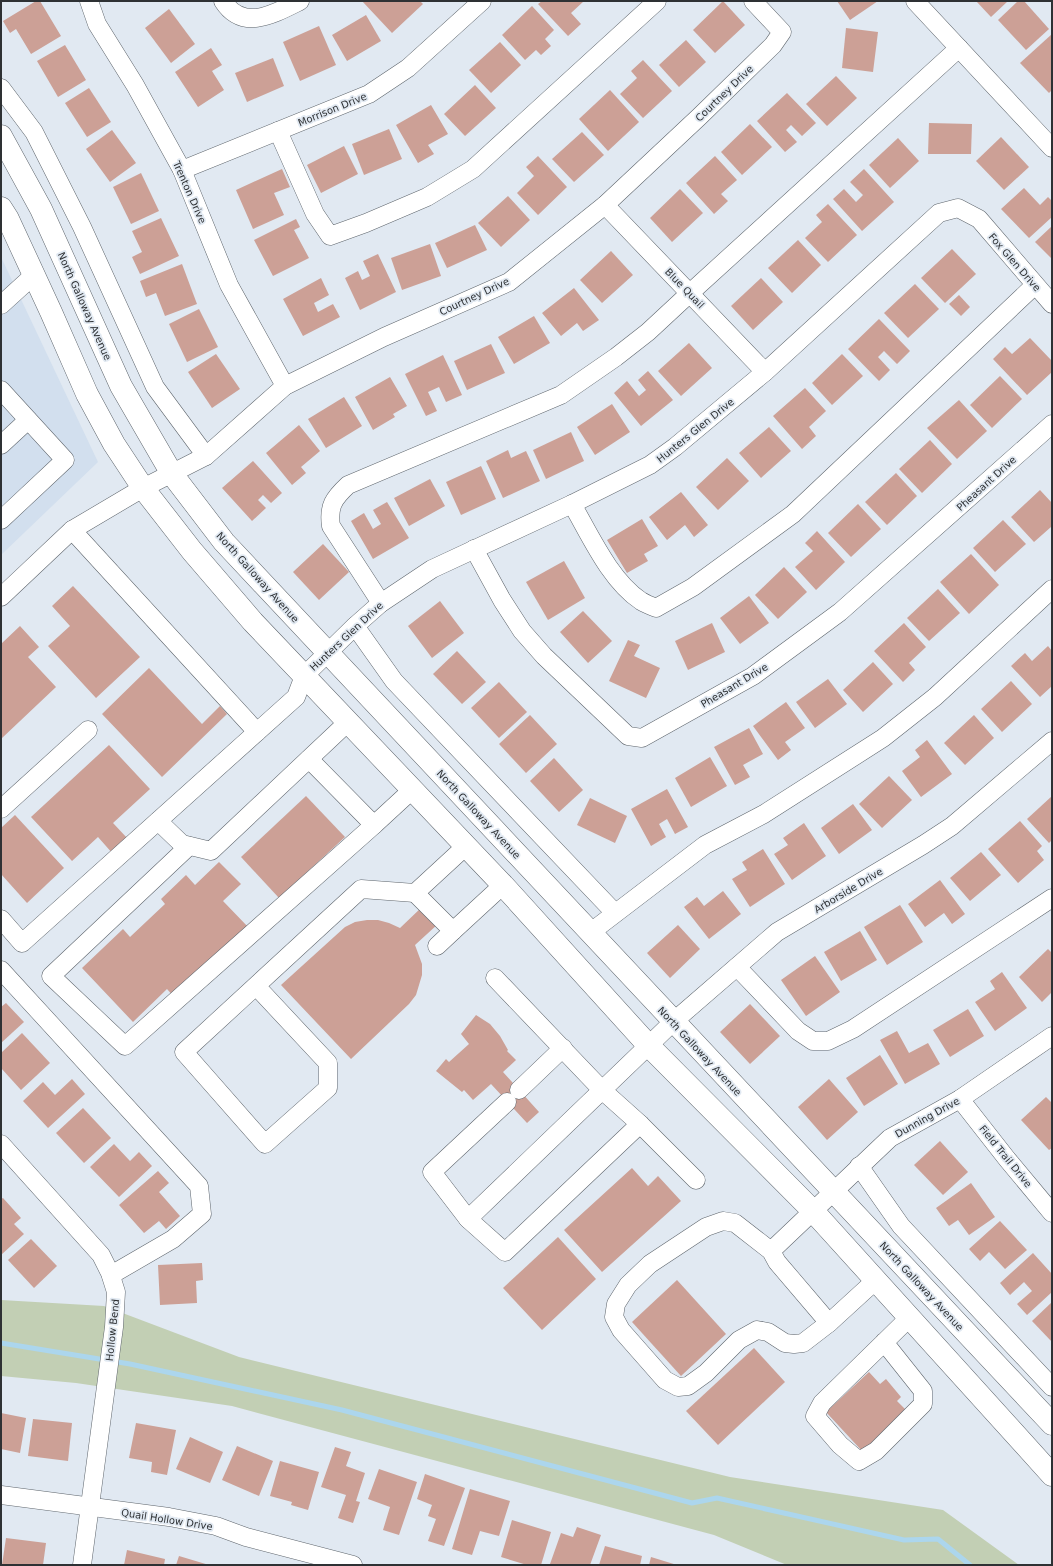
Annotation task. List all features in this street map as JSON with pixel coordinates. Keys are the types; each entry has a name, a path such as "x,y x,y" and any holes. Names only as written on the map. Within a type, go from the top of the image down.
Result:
{"main road":[{"name":"North Galloway Avenue","path":"1,136 41,209 122,386 172,474 224,542 1052,1424"},
{"path":"3,217 34,275 87,394 114,444 143,488 197,556 253,622 503,885 649,1046 813,1211 1052,1475"},
{"path":"34,275 66,263"}],"street":[{"name":"Trenton Drive","path":"89,1 97,24 135,85 182,170 229,285 286,386"},
{"path":"223,1 237,16 251,19 276,13 300,1"},
{"name":"Morrison Drive","path":"182,170 369,94 408,68 482,1"},
{"path":"278,131 315,214 330,236 366,223 427,197 473,169 657,1"},
{"name":"Courtney Drive","path":"1,597 72,530 143,488 206,456 286,386 384,337 509,282 605,205 774,45 782,32 753,1"},
{"path":"916,1 1052,148"},
{"path":"381,603 331,526 329,515 338,494 348,485 560,395 616,357 648,332 959,48"},
{"path":"1,88 34,132 82,227 155,387 206,456"},
{"name":"Blue Quail","path":"605,205 765,372"},
{"name":"Hunters Glen Drive","path":"304,676 327,652 381,603 432,569 572,504 650,465 675,447 765,372 938,213 958,208 979,219"},
{"name":"Fox Glen Drive","path":"979,219 1052,304"},
{"path":"1,305 34,275"},
{"path":"572,504 606,563 624,586 642,602 656,608 693,586 794,514 1035,285"},
{"path":"1,390 65,460 1,520"},
{"path":"1,445 28,420"},
{"name":"Pheasant Drive","path":"474,549 502,600 522,631 539,651 628,736 642,738 753,676 840,612 1052,424"},
{"path":"72,530 258,732"},
{"path":"591,932 705,846 764,814 883,738 935,697 1052,589"},
{"path":"355,626 394,681 615,913"},
{"path":"1,919 22,943 296,697 304,676"},
{"path":"158,821 182,844 211,851 348,722"},
{"path":"1,809 88,730"},
{"name":"Arborside Drive","path":"468,1219 673,1022 777,932 952,826 1052,741"},
{"path":"308,759 374,825"},
{"path":"190,846 51,976 125,1046 412,790"},
{"path":"415,893 466,846"},
{"path":"437,946 503,885"},
{"path":"256,986 328,1063 328,1088 265,1144 184,1052 361,889 415,893 453,931"},
{"path":"737,967 798,1031 813,1041 828,1041 854,1029 1052,898"},
{"path":"1,970 199,1186 202,1214 172,1239 111,1276"},
{"path":"495,978 602,1090 640,1124 696,1180"},
{"name":"Dunning Drive","path":"771,1251 832,1191 890,1138 960,1099 1052,1036"},
{"path":"563,1048 432,1172 468,1219 505,1252 640,1124"},
{"name":"Field Trail Drive","path":"960,1099 1052,1213"},
{"name":"Hollow Bend","path":"1,1144 102,1255 116,1292 114,1327 82,1565"},
{"path":"859,1166 901,1226 1052,1387"},
{"path":"829,1323 777,1262 771,1251 735,1223 723,1221 706,1228 650,1264 628,1285 616,1304 614,1317 621,1330 665,1380 678,1388 688,1386 706,1373 739,1340 757,1330 768,1332 785,1343 802,1343 829,1323 876,1280"},
{"path":"884,1342 923,1391 923,1404 876,1450 859,1460 840,1445 815,1416 822,1403 884,1342 910,1317"},
{"name":"Quail Hollow Drive","path":"1,1496 169,1517 216,1526 314,1560 353,1565"}],"shaded area":[{"path":"1,257 98,462 1,555"}],"green space":[{"path":"1,1300 104,1306 239,1357 730,1477 943,1510 1019,1565 787,1565 714,1535 232,1406 76,1383 1,1376"}],"building":[{"path":"36,1 40,1 61,36 31,54 16,29 10,33 3,21"},
{"path":"362,1 420,1 423,4 392,33"},
{"path":"542,1 584,1 571,13 581,24 568,36 538,4"},
{"path":"723,1 745,25 715,53 693,30"},
{"path":"837,1 878,1 850,20"},
{"path":"976,1 1008,1 991,17"},
{"path":"1018,1 1024,1 1049,29 1026,50 998,20"},
{"path":"532,6 554,30 545,39 551,46 541,55 536,50 525,60 502,35"},
{"path":"169,9 195,44 171,63 145,28"},
{"path":"366,15 381,41 347,61 332,35"},
{"path":"319,26 336,65 300,81 283,42"},
{"path":"846,28 878,32 873,72 842,68"},
{"path":"1052,34 1052,90 1049,93 1020,63"},
{"path":"686,40 706,62 679,87 659,65"},
{"path":"500,42 521,65 491,93 469,70"},
{"path":"65,45 86,80 58,97 37,61"},
{"path":"211,48 222,65 212,71 224,90 198,107 175,72"},
{"path":"273,58 284,86 247,102 235,73"},
{"path":"643,60 672,91 643,118 620,94 637,78 631,71"},
{"path":"836,76 857,98 827,126 806,104"},
{"path":"475,85 496,108 465,136 444,114"},
{"path":"89,88 111,122 87,137 65,103"},
{"path":"610,90 639,122 608,151 579,119"},
{"path":"787,93 816,123 802,136 791,125 786,130 797,142 785,152 757,121"},
{"path":"431,105 448,134 428,145 434,154 418,163 396,125"},
{"path":"929,123 972,124 971,154 928,154"},
{"path":"750,124 772,147 742,175 721,152"},
{"path":"389,129 402,159 364,175 352,144"},
{"path":"112,130 136,163 110,182 86,149"},
{"path":"582,132 604,155 574,182 552,159"},
{"path":"1001,137 1029,167 1004,190 976,161"},
{"path":"898,138 919,161 890,188 869,165"},
{"path":"344,146 358,174 321,193 307,165"},
{"path":"538,156 567,187 538,215 517,193 534,176 526,167"},
{"path":"715,156 737,180 721,194 728,201 714,214 686,183"},
{"path":"282,169 290,187 274,193 284,215 253,229 236,190"},
{"path":"864,169 894,202 862,231 833,199 844,189 856,202 863,195 850,182"},
{"path":"141,173 159,211 131,224 113,187"},
{"path":"1024,188 1040,205 1048,197 1052,201 1052,217 1029,238 1001,209"},
{"path":"680,189 703,213 672,242 650,218"},
{"path":"508,196 530,220 501,247 478,223"},
{"path":"828,204 857,235 828,262 805,238 822,222 816,215"},
{"path":"161,218 179,256 140,274 132,257 142,252 132,231"},
{"path":"296,219 300,227 294,230 309,258 273,276 254,240"},
{"path":"475,225 487,250 447,268 435,243"},
{"path":"1052,226 1052,259 1035,242"},
{"path":"798,240 821,265 792,293 768,268"},
{"path":"430,244 441,276 402,290 391,258"},
{"path":"952,249 976,274 945,303 921,278"},
{"path":"611,251 633,275 602,303 580,280"},
{"path":"378,254 396,292 360,310 345,278 358,271 362,280 370,276 363,261"},
{"path":"182,264 197,304 165,316 156,293 146,297 140,281"},
{"path":"321,278 329,295 314,303 318,312 333,304 340,317 303,336 283,299"},
{"path":"761,278 783,302 753,330 731,306"},
{"path":"915,284 939,309 908,338 884,313"},
{"path":"574,288 599,320 583,331 577,323 561,336 542,313"},
{"path":"959,295 970,307 961,316 949,304"},
{"path":"199,309 218,347 187,362 169,324"},
{"path":"534,316 550,343 514,364 498,337"},
{"path":"879,319 910,351 897,364 884,351 878,357 890,370 879,381 848,349"},
{"path":"1030,338 1052,361 1052,372 1027,395 993,359 1005,347 1012,354"},
{"path":"689,343 712,368 681,396 658,371"},
{"path":"491,344 505,373 467,390 454,361"},
{"path":"216,354 240,389 212,408 188,372"},
{"path":"842,354 863,376 832,405 812,383"},
{"path":"443,355 462,395 446,402 439,387 428,392 437,411 426,416 405,374"},
{"path":"648,371 673,400 641,426 614,393 627,381 639,396 646,390 638,380"},
{"path":"1000,376 1022,399 992,428 970,405"},
{"path":"390,377 407,406 393,414 395,417 373,430 355,397"},
{"path":"805,388 826,411 809,427 816,436 802,449 773,416"},
{"path":"344,397 362,426 326,448 308,419"},
{"path":"959,400 987,431 957,459 927,428"},
{"path":"612,404 630,432 595,455 577,427"},
{"path":"299,425 320,451 301,467 306,473 292,485 266,453"},
{"path":"769,427 791,451 761,478 739,453"},
{"path":"571,432 584,461 546,479 533,450"},
{"path":"930,440 952,464 922,493 899,469"},
{"path":"508,450 511,458 526,451 540,481 503,498 486,461"},
{"path":"727,458 749,481 718,510 696,487"},
{"path":"253,461 282,493 271,503 263,495 258,500 266,508 252,521 222,488"},
{"path":"481,466 496,499 461,515 446,482"},
{"path":"896,473 917,496 887,525 865,502"},
{"path":"430,479 445,506 409,526 394,498"},
{"path":"1040,490 1052,503 1052,528 1051,527 1034,542 1011,517"},
{"path":"681,492 708,525 694,537 685,525 667,540 649,517"},
{"path":"387,502 409,538 373,559 351,521 364,513 373,529 381,524 373,510"},
{"path":"858,504 881,529 851,557 828,533"},
{"path":"642,519 658,546 644,554 648,561 627,573 607,540"},
{"path":"1003,520 1026,544 995,572 973,548"},
{"path":"817,531 845,562 816,590 795,567 813,551 805,543"},
{"path":"323,544 349,572 319,600 293,572"},
{"path":"971,554 999,585 969,614 940,582"},
{"path":"564,561 585,598 548,620 526,582"},
{"path":"784,567 807,592 778,619 755,595"},
{"path":"73,586 140,657 96,698 48,646 70,626 52,606"},
{"path":"938,589 960,613 929,641 907,618"},
{"path":"749,596 769,623 740,644 720,618"},
{"path":"440,601 464,633 432,658 408,626"},
{"path":"583,611 612,641 588,663 560,632"},
{"path":"712,623 725,652 688,670 675,641"},
{"path":"904,623 926,647 909,663 915,670 903,682 874,651"},
{"path":"20,626 39,647 28,657 56,687 1,739 1,644"},
{"path":"628,640 640,645 634,656 660,668 646,698 609,681"},
{"path":"1048,646 1052,651 1052,686 1040,697 1011,666 1025,653 1032,661"},
{"path":"457,651 486,682 462,704 433,674"},
{"path":"873,662 893,684 863,712 843,690"},
{"path":"149,668 202,724 220,706 227,714 162,777 102,714"},
{"path":"828,679 847,704 815,728 796,702"},
{"path":"1011,681 1032,704 1002,732 981,709"},
{"path":"499,682 527,712 499,738 471,708"},
{"path":"786,702 805,728 785,742 791,750 778,760 753,726"},
{"path":"530,715 557,744 526,773 499,744"},
{"path":"974,715 994,738 965,765 944,743"},
{"path":"749,728 763,754 743,765 750,777 735,785 714,747"},
{"path":"927,740 952,774 921,797 902,771 920,757 915,750"},
{"path":"109,745 150,789 113,823 128,839 113,854 98,837 72,861 31,817"},
{"path":"710,757 727,786 691,807 675,778"},
{"path":"554,758 583,790 559,812 530,781"},
{"path":"889,776 912,800 882,828 859,804"},
{"path":"667,789 688,827 675,834 667,819 659,824 666,837 651,846 631,809"},
{"path":"306,796 345,837 279,898 241,857"},
{"path":"1052,796 1052,840 1049,843 1027,819"},
{"path":"590,798 627,816 615,843 577,825"},
{"path":"853,804 872,830 839,854 821,828"},
{"path":"15,815 64,868 27,903 1,874 1,828"},
{"path":"1020,821 1042,846 1037,851 1044,860 1018,883 988,849"},
{"path":"804,823 826,856 792,880 774,854 788,845 783,838"},
{"path":"763,849 785,884 750,907 732,879 747,870 742,862"},
{"path":"981,852 1001,875 970,901 950,878"},
{"path":"219,862 241,884 223,901 249,928 175,998 167,989 133,1022 82,968 123,929 130,937 165,904 161,899 186,875 195,885"},
{"path":"940,880 965,914 952,924 944,913 925,927 908,904"},
{"path":"723,891 741,914 709,939 684,907 697,897 704,906"},
{"path":"900,905 923,942 887,965 864,927"},
{"path":"422,907 438,924 415,945 422,964 422,975 416,995 409,1004 351,1059 281,985 345,927 355,922 378,920 400,928"},
{"path":"678,925 700,949 670,978 647,953"},
{"path":"860,931 877,960 841,981 824,952"},
{"path":"1048,949 1052,953 1052,992 1042,1002 1019,977"},
{"path":"815,956 840,992 806,1016 781,980"},
{"path":"1002,972 1027,1008 995,1031 975,1002 995,989 990,981"},
{"path":"6,1003 24,1022 1,1043 1,1007"},
{"path":"750,1004 780,1036 750,1064 720,1032"},
{"path":"968,1009 984,1036 950,1057 933,1030"},
{"path":"476,1015 490,1024 500,1036 508,1050 507,1051 516,1060 503,1072 539,1112 527,1123 491,1084 473,1100 464,1090 462,1092 436,1071 446,1059 449,1062 469,1044 461,1034"},
{"path":"897,1031 909,1053 928,1043 940,1064 905,1084 880,1040"},
{"path":"22,1033 50,1063 21,1090 1,1068 1,1053"},
{"path":"880,1055 898,1084 864,1106 846,1078"},
{"path":"72,1079 85,1094 48,1128 23,1101 43,1082 55,1095"},
{"path":"829,1079 858,1112 827,1140 798,1107"},
{"path":"1046,1097 1052,1103 1052,1148 1049,1150 1021,1120"},
{"path":"83,1108 111,1138 84,1163 56,1133"},
{"path":"940,1141 968,1172 943,1195 914,1165"},
{"path":"114,1144 130,1161 139,1152 152,1166 119,1197 90,1167"},
{"path":"632,1168 648,1186 658,1176 681,1201 602,1272 564,1230"},
{"path":"158,1171 169,1183 159,1192 180,1216 166,1229 159,1221 144,1233 119,1205"},
{"path":"971,1183 995,1217 969,1235 958,1220 949,1226 936,1208"},
{"path":"3,1198 21,1218 14,1224 24,1234 1,1255 1,1199"},
{"path":"1000,1221 1027,1250 1005,1269 989,1252 980,1261 969,1249"},
{"path":"558,1237 596,1279 542,1330 503,1288"},
{"path":"31,1239 57,1266 34,1288 8,1260"},
{"path":"1033,1253 1052,1274 1052,1292 1027,1315 1017,1304 1032,1291 1024,1282 1010,1295 1000,1283"},
{"path":"202,1263 203,1280 196,1281 197,1303 160,1305 158,1265"},
{"path":"677,1280 726,1334 681,1376 632,1322"},
{"path":"1052,1302 1052,1342 1032,1321"},
{"path":"754,1348 785,1382 718,1445 686,1411"},
{"path":"869,1372 880,1384 886,1379 901,1397 897,1401 907,1411 863,1452 826,1412"},
{"path":"1,1413 26,1418 20,1453 1,1449"},
{"path":"33,1419 72,1423 68,1461 28,1456"},
{"path":"136,1423 176,1430 167,1475 151,1472 152,1462 129,1458"},
{"path":"190,1437 223,1452 210,1483 176,1469"},
{"path":"237,1446 273,1461 259,1496 222,1480"},
{"path":"335,1447 351,1452 346,1466 365,1473 356,1501 360,1502 353,1523 338,1518 346,1495 321,1487"},
{"path":"280,1461 319,1472 308,1510 291,1505 292,1502 270,1496"},
{"path":"379,1469 417,1482 399,1535 383,1530 390,1507 368,1499"},
{"path":"425,1474 465,1488 444,1546 428,1541 436,1519 428,1516 432,1505 417,1499"},
{"path":"470,1489 510,1501 499,1536 480,1531 472,1555 452,1549"},
{"path":"512,1520 551,1532 541,1565 527,1565 501,1557"},
{"path":"577,1527 601,1535 590,1565 550,1564 561,1533 573,1537"},
{"path":"6,1538 46,1543 43,1565 2,1565"},
{"path":"605,1546 642,1556 640,1565 599,1565"},
{"path":"127,1550 165,1559 164,1565 124,1565"},
{"path":"179,1556 209,1565 176,1565"},
{"path":"651,1557 677,1565 649,1565"}],"waterway":[{"path":"1,1343 130,1364 342,1410 692,1503 717,1498 904,1540 938,1539 970,1565"}]}
